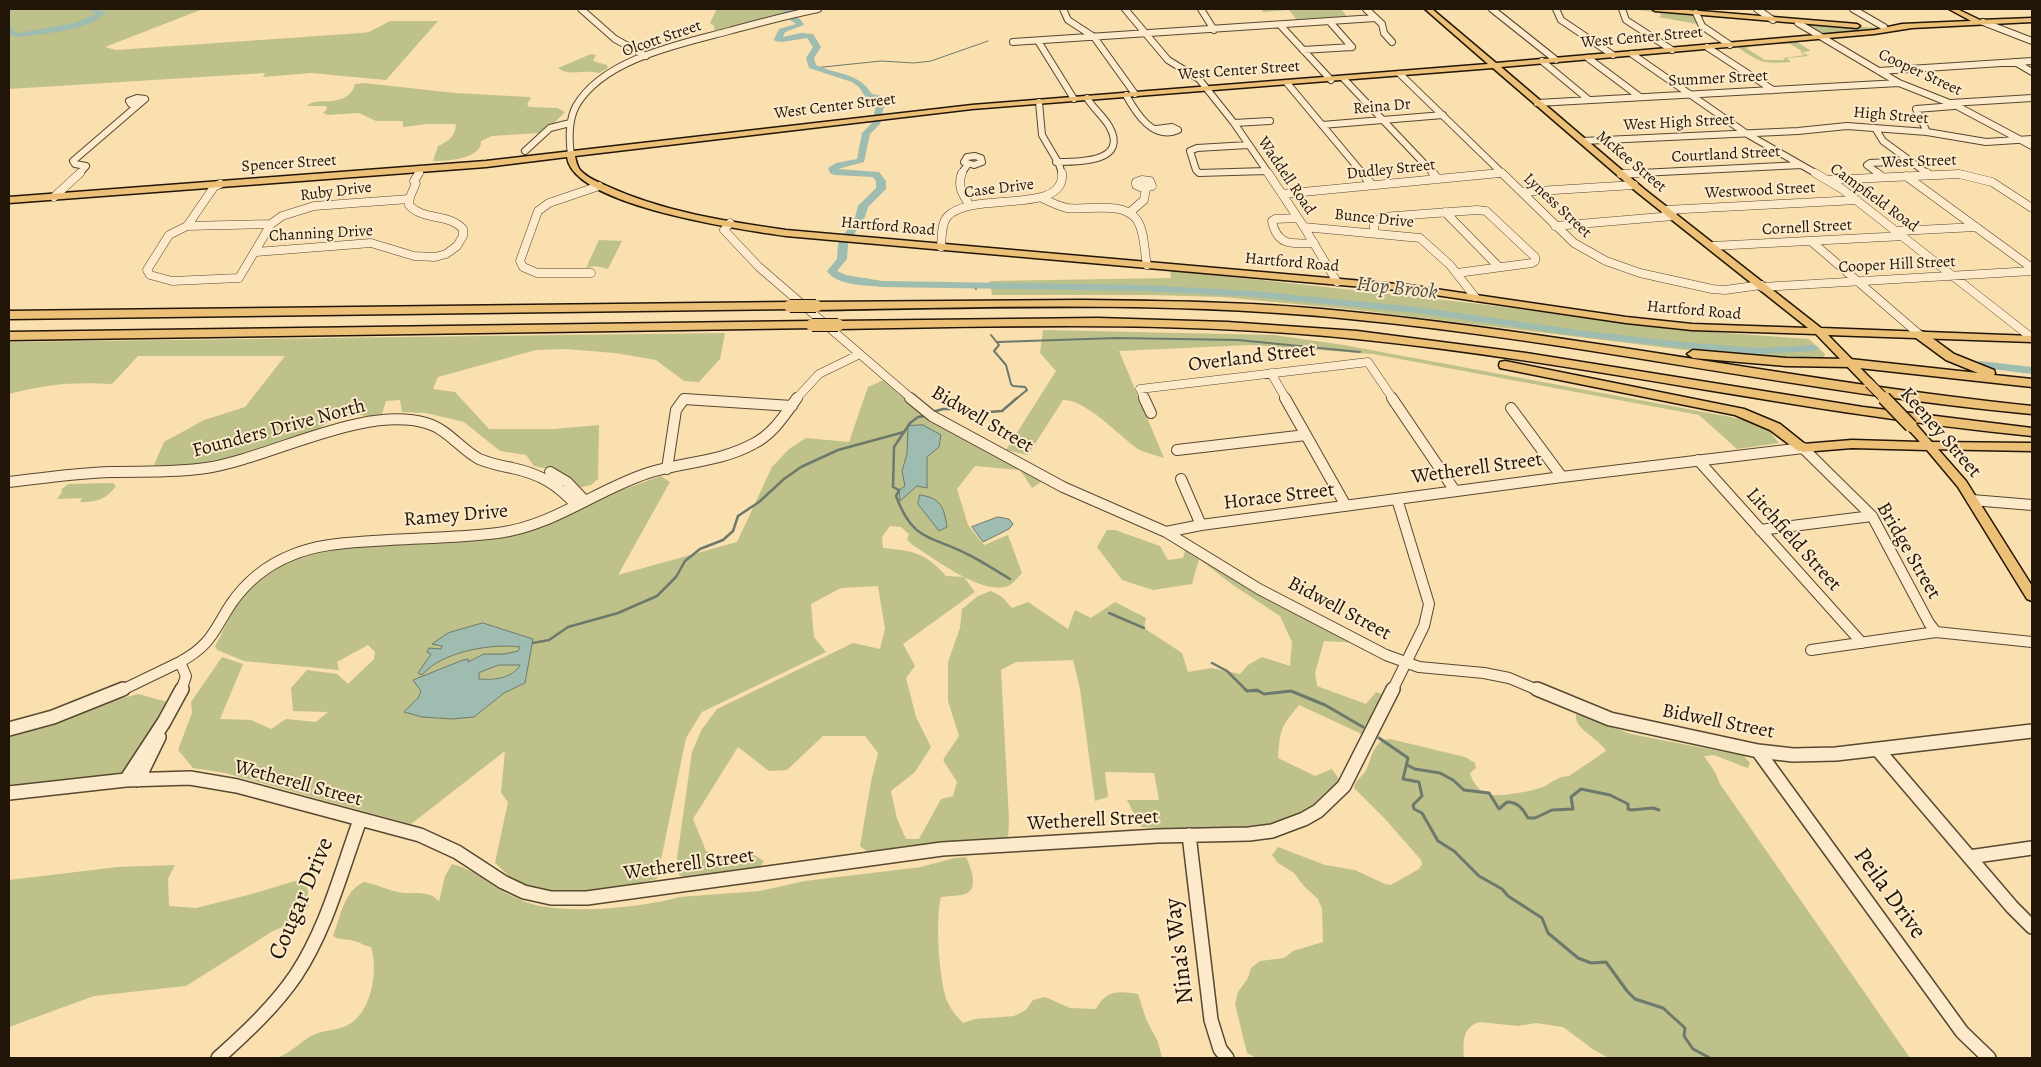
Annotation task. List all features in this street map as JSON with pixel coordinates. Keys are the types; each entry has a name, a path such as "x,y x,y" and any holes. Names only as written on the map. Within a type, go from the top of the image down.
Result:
{"highway":[{"path":"9,316 790,306 1086,303 1188,304 1343,315 1483,332 1897,394 2032,410"},
{"path":"9,320 248,316 314,312"},
{"path":"9,336 1131,322 1301,330 1447,346 1905,417 2032,432"},
{"path":"1301,330 1428,350 1720,407 1765,422 1803,448"},
{"path":"1483,332 1524,334 1761,361 1850,363 2032,382"},
{"path":"1920,335 1946,354 1964,364 2032,382"},
{"path":"1930,446 2032,447"}],"main road":[{"name":"McKee Street","path":"1428,9 1634,185 1820,332"},
{"path":"1655,9 1798,23 1884,27 2032,20"},
{"path":"1952,9 1983,22 2032,24"},
{"path":"1959,9 1983,22"},
{"name":"West Center Street","path":"571,155 874,118 1039,102 1588,58 1898,29 1910,26"},
{"name":"Spencer Street","path":"9,200 421,169 571,155"},
{"name":"Hartford Road","path":"571,155 574,169 579,174 626,199 729,228 1408,288 1667,325 2032,339"},
{"name":"Keeney Street","path":"1820,332 1930,446 1956,477 2032,596"},
{"name":"Wetherell Street","path":"1803,448 1852,444 1930,446"}],"street":[{"path":"581,9 615,39 646,56"},
{"name":"Olcott Street","path":"571,155 570,123 577,106 590,89 616,70 646,56 685,43 784,16 818,9"},
{"path":"1063,9 1068,20 1094,37 1135,94"},
{"name":"Waddell Road","path":"1125,9 1168,60 1196,76 1234,123 1304,227 1337,282"},
{"path":"1202,9 1214,30"},
{"path":"1366,9 1383,26 1384,33 1392,42"},
{"path":"1492,9 1556,60"},
{"path":"1556,9 1561,20 1613,55"},
{"path":"1622,9 1626,20 1672,50"},
{"path":"1757,9 1773,20"},
{"path":"1853,9 1884,27"},
{"path":"1696,13 1702,27 1730,44"},
{"path":"1013,42 1281,26 1375,18"},
{"path":"1303,50 1352,47 1330,22"},
{"path":"1983,22 2032,41"},
{"name":"Cooper Street","path":"1798,23 1899,82 1957,106 2032,146"},
{"path":"1281,26 1331,80"},
{"path":"1038,41 1074,99"},
{"path":"1707,47 1774,90"},
{"name":"Campfield Road","path":"1632,54 1747,134 1828,180 1857,200 2032,339"},
{"path":"1588,58 1640,97"},
{"path":"2014,61 2032,72"},
{"path":"1879,71 2032,61"},
{"path":"1542,62 1590,100"},
{"name":"Lyness Street","path":"1400,74 1444,115 1555,226 1587,253 1619,267 1712,289 1725,290 1762,286"},
{"path":"1344,79 1438,179"},
{"name":"Summer Street","path":"1538,103 1899,82"},
{"path":"1287,83 1372,185"},
{"path":"1126,95 1142,121 1156,129"},
{"path":"1039,102 1042,120 1040,132 1056,162 1099,160 1106,156 1112,145 1112,133 1087,98"},
{"path":"1949,103 2032,98"},
{"path":"54,196 86,169 86,166 75,164 73,161 100,139 138,103"},
{"path":"1927,132 1916,109 1957,106"},
{"name":"Reina Dr","path":"1322,125 1444,115"},
{"path":"1234,123 1270,121"},
{"path":"525,151 550,128 570,123"},
{"name":"High Street","path":"1747,134 1837,126 1927,132 1986,142 2032,139"},
{"path":"1875,128 1883,140 1928,175"},
{"name":"West High Street","path":"1583,141 1747,134"},
{"path":"1248,145 1197,148 1190,151 1196,170 1199,173 1266,171"},
{"path":"1882,177 1867,165 1870,163 1908,161"},
{"name":"Case Drive","path":"941,246 944,224 947,217 954,210 970,204 1031,201 1054,193 1062,180 1056,162"},
{"path":"968,164 960,175 959,184 961,193 970,204"},
{"name":"Courtland Street","path":"1621,174 1802,165"},
{"path":"409,199 423,172 421,169"},
{"name":"Dudley Street","path":"1282,194 1502,173"},
{"name":"West Street","path":"1828,180 1959,174 2000,186 2032,208"},
{"path":"1906,176 2032,270"},
{"path":"190,226 220,187 220,184"},
{"path":"1522,192 1634,185"},
{"path":"592,273 537,273 523,267 520,261 538,211 550,203 599,186"},
{"path":"1129,213 1144,202 1148,196 1146,188"},
{"path":"1042,198 1058,206 1104,208 1129,213 1135,217 1139,224 1147,265"},
{"name":"Ruby Drive","path":"271,224 296,210 314,206 409,199"},
{"name":"Channing Drive","path":"256,252 371,243 386,245 410,256 420,258 444,254 460,244 464,234 463,228 458,223 413,210 409,205 409,199"},
{"name":"Westwood Street","path":"1665,210 1857,200"},
{"path":"1374,232 1374,223 1382,217 1486,211 1535,257 1535,261 1532,263 1457,273"},
{"path":"1445,212 1498,267"},
{"path":"1555,226 1674,216"},
{"path":"1298,218 1275,219 1272,221 1272,224 1284,243 1314,243"},
{"path":"271,224 239,278 172,281 150,276 148,270 150,264 169,235 190,226 271,224"},
{"name":"Bunce Drive","path":"1304,227 1374,232 1420,238 1428,243 1457,273 1475,297"},
{"name":"Cornell Street","path":"1712,246 1812,242 1976,227"},
{"name":"Bidwell Street","path":"729,228 756,264 858,355 929,414 1063,487 1166,532 1268,593 1386,655 1419,666 1484,673 1509,678 1610,719 1758,751 1793,755 1828,754 1878,750 2032,731"},
{"path":"1812,242 1920,335"},
{"name":"Cooper Hill Street","path":"1762,286 1858,282 2032,270"},
{"name":"Ramey Drive","path":"9,729 54,718 135,684 180,662 208,642 232,602 248,583 260,572 297,552 340,543 498,534 524,528 624,482 738,451 753,445 769,436 779,426 809,383 818,375 858,355"},
{"name":"Overland Street","path":"1151,413 1140,388 1368,362 1455,491"},
{"path":"1271,373 1346,506"},
{"path":"667,469 676,410 684,399 792,406"},
{"path":"1512,408 1562,477"},
{"name":"Founders Drive North","path":"9,482 69,474 185,471 218,467 252,458 340,429 388,420 419,421 434,425 447,432 472,455 492,464 535,473 555,482 581,503"},
{"path":"1177,450 1306,435"},
{"name":"Wetherell Street","path":"9,793 132,780 190,778 213,781 420,836 470,859 515,888 534,895 560,899 587,898 942,849 1266,832 1286,827 1318,811 1344,786 1424,626 1429,604 1396,499 1803,448"},
{"name":"Bridge Street","path":"1803,448 1872,516 1929,623 1936,632"},
{"name":"Litchfield Street","path":"1698,460 1862,643"},
{"path":"1181,479 1201,525"},
{"name":"Horace Street","path":"1166,532 1201,525 1396,499"},
{"path":"1972,500 2032,505"},
{"path":"1760,530 1872,516"},
{"path":"1811,650 1936,632 2032,642"},
{"path":"132,780 154,748 164,722 185,684 186,676 180,662"},
{"path":"1878,750 2012,907 2032,927"},
{"name":"Peila Drive","path":"1758,751 1962,1032 1989,1058"},
{"name":"Cougar Drive","path":"218,1058 257,1022 296,974 320,928 360,820"},
{"name":"Nina's Way","path":"1190,835 1211,1020 1220,1049 1228,1058"},
{"path":"1969,857 2032,848"}],"green space":[{"path":"9,9 203,9 105,47 116,50 361,33 369,32 390,21 438,21 386,80 311,73 263,77 265,73 9,89"},
{"path":"717,9 808,9 715,32 714,26 710,23"},
{"path":"1261,9 1341,9 1349,19 1300,24 1289,10 1263,12"},
{"path":"1631,9 1694,14 1697,24 1658,17 1661,16 1660,13"},
{"path":"1808,25 1890,28 1822,34"},
{"path":"1796,41 1811,51 1802,52 1809,56 1787,58 1791,62 1774,63 1762,61 1736,46 1749,47 1746,48 1765,60 1785,60 1783,58 1805,55 1790,44 1772,43"},
{"path":"591,54 596,55 593,61 607,65 608,68 599,73 567,72 558,68"},
{"path":"364,83 455,93 529,97 531,98 527,104 529,107 557,108 565,112 552,125 539,133 492,136 481,141 480,147 476,152 463,158 433,161 438,146 451,138 456,124 427,124 403,127 403,122 401,121 376,121 359,113 328,115 323,113 327,109 326,106 307,106 311,103 341,99 352,91 355,84"},
{"path":"599,240 622,241 608,269 595,266 586,268"},
{"path":"1170,270 1480,304 1670,329 1809,339 1825,354 1824,357 1779,358 1685,350 1358,310 1223,297 992,295 990,281 1171,278"},
{"path":"1043,330 1274,335 1344,345 1752,421 1769,431 1779,443 1737,449 1699,415 1373,354 1251,345 1119,351 1164,458 1138,449 1092,412 1072,401 1063,400 1028,455 1006,450 1056,371 1040,353"},
{"path":"725,333 720,359 699,382 684,381 656,360 615,353 565,349 536,350 438,377 433,389 455,392 489,429 554,429 599,425 598,479 591,485 578,488 549,469 534,466 526,455 500,451 464,422 426,413 402,412 400,400 386,401 382,414 376,417 359,415 330,420 320,428 283,442 230,457 187,466 154,465 164,442 204,420 245,407 285,356 138,356 112,384 60,384 9,394 9,342"},
{"path":"886,379 950,427 1047,478 1032,488 1020,470 975,466 957,489 968,525 984,545 1008,535 1022,573 1008,586 998,588 986,586 960,575 914,546 907,540 909,534 901,527 890,526 882,537 883,548 903,550 925,557 946,576 964,577 975,592 903,644 915,666 906,678 916,717 931,747 915,772 891,791 897,819 906,839 919,839 941,799 953,796 957,782 943,760 959,736 948,701 948,662 960,628 962,609 978,596 991,591 1002,597 1012,608 1028,602 1068,629 1075,610 1091,618 1115,602 1146,618 1144,628 1182,653 1188,672 1211,668 1240,674 1248,665 1262,657 1290,666 1292,642 1280,616 1233,585 1199,559 1192,584 1153,590 1122,580 1097,547 1107,530 1115,530 1160,546 1168,560 1183,558 1187,545 1362,643 1324,641 1315,673 1317,686 1366,704 1376,692 1390,697 1364,735 1299,705 1282,729 1280,741 1278,758 1315,776 1332,769 1344,786 1304,819 1258,833 1141,827 1127,800 1159,800 1154,773 1105,772 1108,797 1095,801 1080,689 1073,660 1016,662 1001,670 1009,820 1008,838 876,858 860,846 878,753 865,736 823,736 787,770 769,771 738,747 693,819 706,851 725,860 754,855 764,861 758,870 697,883 679,875 677,858 692,752 702,729 717,709 853,643 880,649 885,629 878,586 841,588 811,604 814,637 826,652 702,712 686,738 657,879 608,888 570,891 536,889 515,881 495,863 508,802 501,793 505,751 411,824 225,773 193,768 178,750 192,713 191,702 222,657 243,664 220,719 251,720 271,729 286,719 316,722 328,712 293,711 291,688 307,670 337,674 348,684 374,659 375,652 368,645 337,662 339,670 244,661 217,650 215,646 235,607 245,593 266,574 283,564 318,552 356,547 395,545 401,539 498,534 661,476 670,482 618,575 737,542 772,467 789,449 806,438 849,442 868,387","holes":["483,623 533,639 525,683 504,693 474,717 404,712 418,698 421,690 413,680 463,660 468,662 484,654 504,654 518,651 520,647 495,646 468,651 442,660 422,674 418,673 431,654 441,650 443,646 433,644 448,633"]},
{"path":"113,483 116,486 112,491 96,501 80,502 82,498 57,499 62,492 61,490 68,484"},
{"path":"499,665 520,665 517,670 507,676 479,679 479,673"},
{"path":"138,694 171,703 126,780 9,793 9,729"},
{"path":"1576,714 1631,734 1744,756 1750,763 1748,768 1714,755 1704,756 1715,772 1720,784 1910,1058 1609,1058 1594,1050 1563,1027 1536,1023 1518,1026 1480,1022 1474,1024 1467,1031 1464,1041 1464,1058 1256,1058 1247,1053 1235,1004 1238,992 1248,978 1251,968 1260,961 1284,958 1293,951 1323,942 1322,909 1318,899 1294,873 1278,863 1272,855 1278,847 1325,865 1355,870 1391,885 1419,869 1422,864 1421,860 1386,820 1354,788 1365,772 1373,751 1379,743 1390,739 1465,757 1475,763 1476,768 1470,773 1481,791 1492,795 1516,793 1540,788 1560,778 1569,776 1606,751 1579,725 1576,720"},
{"path":"966,857 973,879 971,889 968,893 962,895 941,897 938,920 940,965 944,991 950,1007 961,1021 963,1023 975,1019 1014,1016 1026,1010 1033,1000 1045,997 1070,1008 1096,1009 1104,998 1113,993 1138,994 1146,1019 1158,1042 1162,1058 277,1058 313,1035 346,1026 362,1012 367,1002 371,991 374,968 371,947 333,936 347,898 357,886 364,882 403,893 431,895 439,902 445,876 452,864 472,872 502,891 538,906 601,909 644,904 679,897 760,891 805,881 921,867"},
{"path":"175,865 168,879 169,906 196,908 295,881 307,882 309,906 297,921 273,931 186,986 94,996 9,1027 9,880 118,867"}],"shaded area":[{"path":"923,425 941,435 939,447 927,457 927,488 917,486 900,501 899,490 905,486 902,471 907,454 908,426"},
{"path":"920,495 937,501 943,509 947,527 939,531 918,504"},
{"path":"998,517 1009,519 1013,524 1009,529 983,542 972,527"},
{"path":"483,623 533,639 525,683 504,693 474,717 452,719 422,717 404,712 418,698 421,691 413,680 463,660 468,659 468,662 484,654 504,654 518,651 520,647 495,646 467,651 441,660 422,675 418,673 431,654 427,652 429,648 441,649 442,646 432,644 448,633","holes":["499,665 520,665 517,670 502,678 479,679 479,673"]}],"waterway":[{"path":"9,28 11,34 18,35 37,32 87,21 102,13 90,9"},
{"name":"Hop Brook","path":"787,9 790,16 799,22 800,25 782,31 778,39 801,35 810,36 817,47 810,58 812,66 855,81 862,86 869,96 878,98 881,102 876,124 866,133 861,160 833,168 833,171 837,173 876,174 881,181 881,189 863,206 860,217 843,244 842,259 832,271 843,278 882,284 1144,288 1254,294 1416,310 1586,334 1682,345 1759,351 1814,348"},
{"path":"814,68 881,61 914,63 931,61 988,41"},
{"name":"Hop Brook","path":"974,285 976,289"},
{"path":"991,335 999,345 994,351 1006,365 1011,384 1013,386 1025,387 1027,390 1016,399"},
{"path":"998,342 1116,338 1238,340 1360,352"},
{"name":"Hop Brook","path":"1980,365 2032,371"},
{"path":"932,412 943,409 954,409 963,414 1002,411 1017,398"},
{"path":"904,432 910,423 918,417 925,416"},
{"path":"533,643 549,640 568,627 618,613 657,596 676,577 685,561 700,549 723,540 733,531 738,516 759,502 784,479 801,467 838,450 904,432"},
{"path":"904,432 894,447 893,487 899,490 896,496 909,522 924,535 973,557 1010,579"},
{"path":"1109,613 1144,628"},
{"path":"1212,663 1227,671 1247,691 1257,690 1264,694 1291,691 1325,705 1363,727"},
{"path":"1251,691 1258,691"},
{"path":"1379,738 1408,758 1403,779 1419,782 1422,796 1413,805 1414,809 1422,813 1438,841 1454,851 1479,876 1502,889 1508,896 1542,918 1548,933 1578,958 1591,963 1606,962 1635,999 1663,1008 1685,1028 1684,1036 1693,1049 1710,1058"},
{"path":"1407,765 1415,769 1440,773 1453,780 1464,790 1489,793 1499,809 1507,802 1514,803 1522,809 1528,818 1535,818 1552,810 1573,809 1571,797 1581,789 1610,795 1628,804 1628,809 1631,810 1653,808 1659,810"}]}
